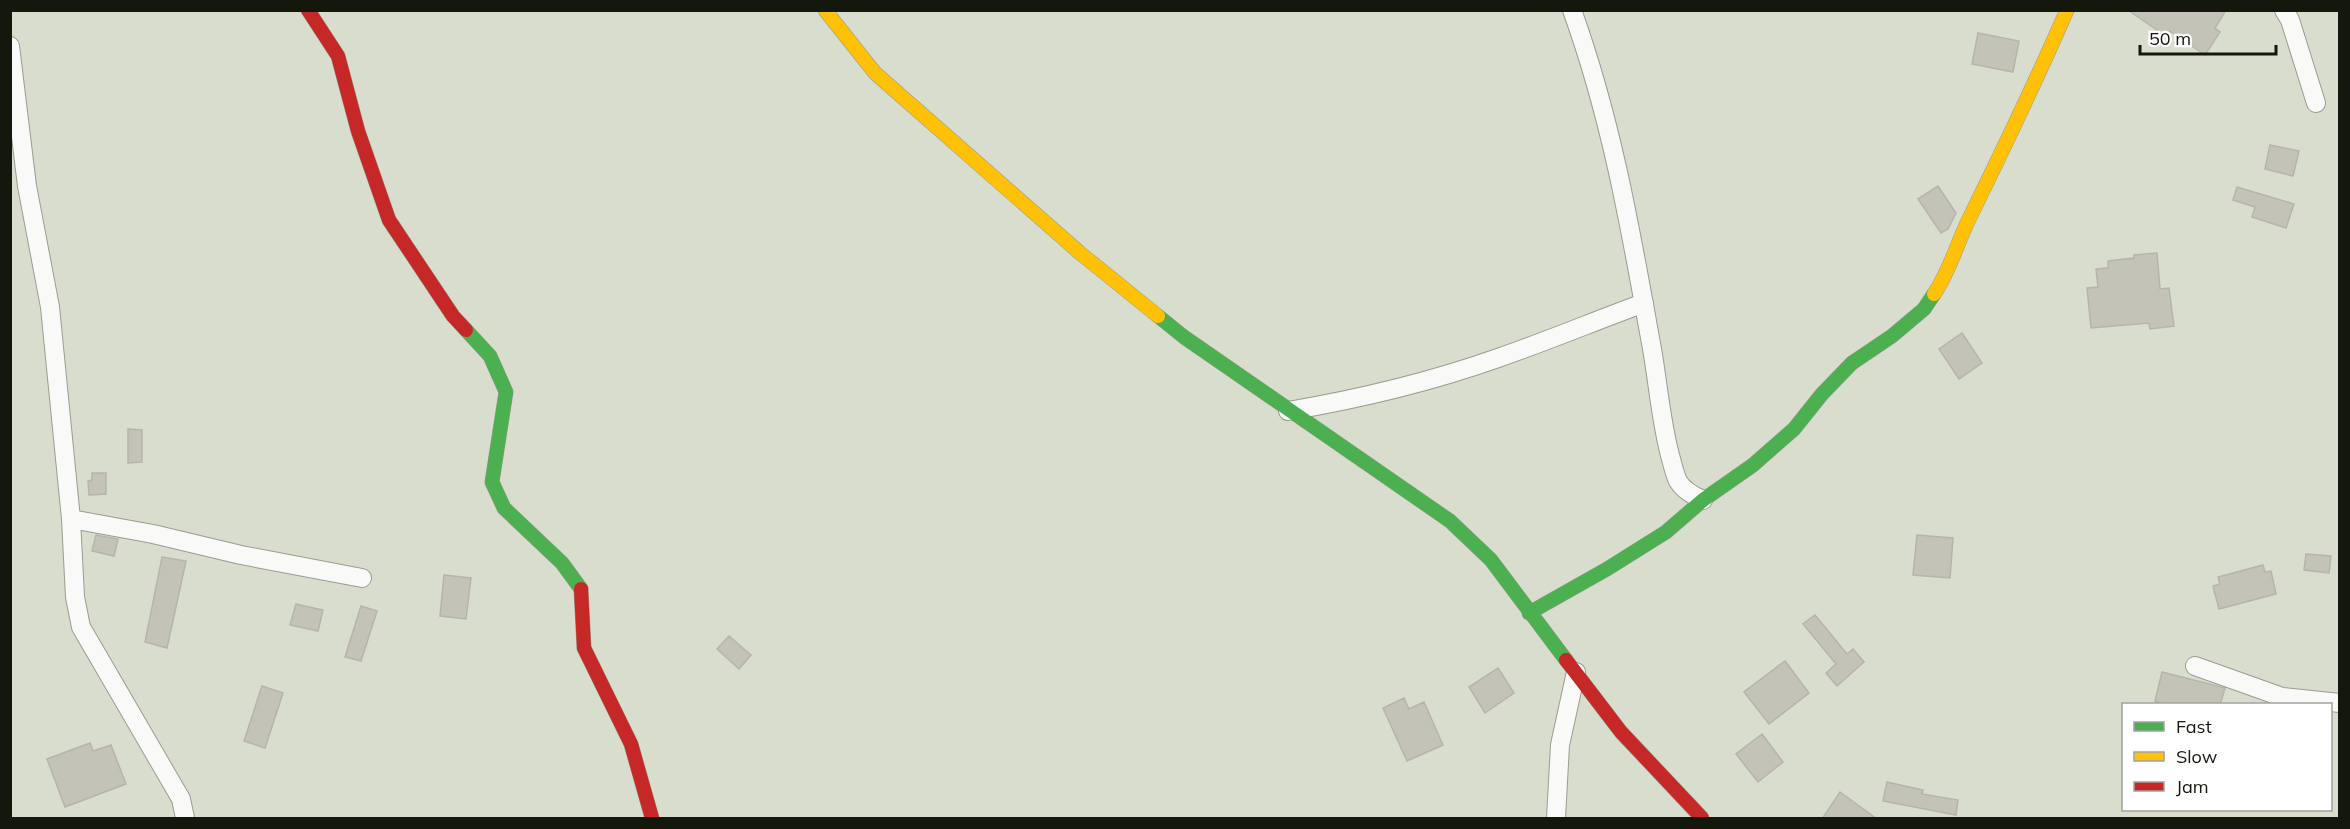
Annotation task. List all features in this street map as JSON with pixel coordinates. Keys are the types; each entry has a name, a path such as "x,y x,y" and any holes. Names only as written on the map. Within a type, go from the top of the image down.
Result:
{"street":[{"path":"308,10 338,56 358,131 389,220 453,316 490,356 506,392 492,482 504,507 562,563 583,591 584,648 631,744 652,819"},
{"path":"825,10 875,73 1072,246 1184,337 1450,521 1491,560 1621,732 1702,819"},
{"path":"1572,10 1590,62 1613,143 1632,233 1669,452 1678,483 1689,493 1703,500"},
{"path":"1529,613 1607,569 1666,532 1703,500 1753,465 1794,429 1822,393 1852,363 1892,336 1924,309 1942,281 1957,244 2032,91 2067,10"},
{"path":"2284,10 2290,21 2316,103"},
{"path":"10,46 27,186 50,307 71,519 75,597 81,627 181,800 186,819"},
{"path":"1288,411 1344,401 1433,378 1497,358 1644,303"},
{"path":"71,519 362,578"},
{"path":"2195,666 2282,697 2340,703"},
{"path":"1556,819 1560,745 1576,672"}],"building":[{"path":"2128,10 2226,10 2215,28 2220,32 2205,55 2170,31 2167,37"},
{"path":"1978,33 2019,41 2013,72 1972,64"},
{"path":"2270,145 2299,151 2293,176 2265,169"},
{"path":"1938,186 1956,213 1948,229 1941,233 1918,199"},
{"path":"2237,187 2294,204 2286,228 2252,217 2255,207 2233,200"},
{"path":"2157,253 2160,289 2169,288 2174,326 2150,329 2149,323 2091,328 2087,288 2098,287 2096,269 2108,268 2108,261"},
{"path":"1962,333 1982,363 1959,379 1939,349"},
{"path":"128,429 142,430 142,462 128,463"},
{"path":"92,473 106,473 106,494 89,495 88,481 92,480"},
{"path":"96,535 118,539 114,556 92,551"},
{"path":"1917,535 1953,538 1950,578 1913,575"},
{"path":"2306,554 2331,556 2329,573 2304,570"},
{"path":"162,557 186,561 167,648 145,642"},
{"path":"2263,565 2265,572 2271,571 2276,594 2219,609 2213,586 2220,584 2218,577"},
{"path":"444,575 471,578 466,619 440,616"},
{"path":"296,604 323,610 318,631 290,625"},
{"path":"361,606 377,611 361,661 345,657"},
{"path":"1815,615 1847,654 1853,649 1864,662 1837,686 1826,673 1836,664 1803,624"},
{"path":"729,636 751,655 739,669 717,649"},
{"path":"1785,661 1809,693 1769,724 1744,692"},
{"path":"1498,668 1514,693 1485,713 1469,687"},
{"path":"2162,672 2225,688 2221,703 2155,701"},
{"path":"262,686 283,693 265,748 244,741"},
{"path":"1404,698 1409,709 1424,702 1443,745 1407,761 1383,708"},
{"path":"1762,734 1783,762 1758,782 1736,754"},
{"path":"90,743 93,751 111,745 126,784 65,807 47,759"},
{"path":"1887,782 1923,790 1922,794 1958,800 1956,815 1883,801"},
{"path":"1840,792 1877,819 1822,819"}],"traffic: fast":[{"path":"1529,613 1607,569 1666,532 1703,500 1753,465 1794,429 1822,394 1852,363 1892,336 1924,309 1934,294"},
{"path":"1158,316 1184,337 1450,521 1491,560 1566,660"},
{"path":"466,330 490,356 506,392 492,482 504,508 562,563 581,589"}],"traffic: slow":[{"path":"825,10 875,73 1080,253 1158,316"},
{"path":"1934,294 1945,276 1965,228 2067,10"}],"traffic: jam":[{"path":"308,10 338,56 358,131 389,220 453,316 466,330"},
{"path":"581,589 584,648 631,744 652,818"},
{"path":"1566,660 1621,732 1702,818"}]}
